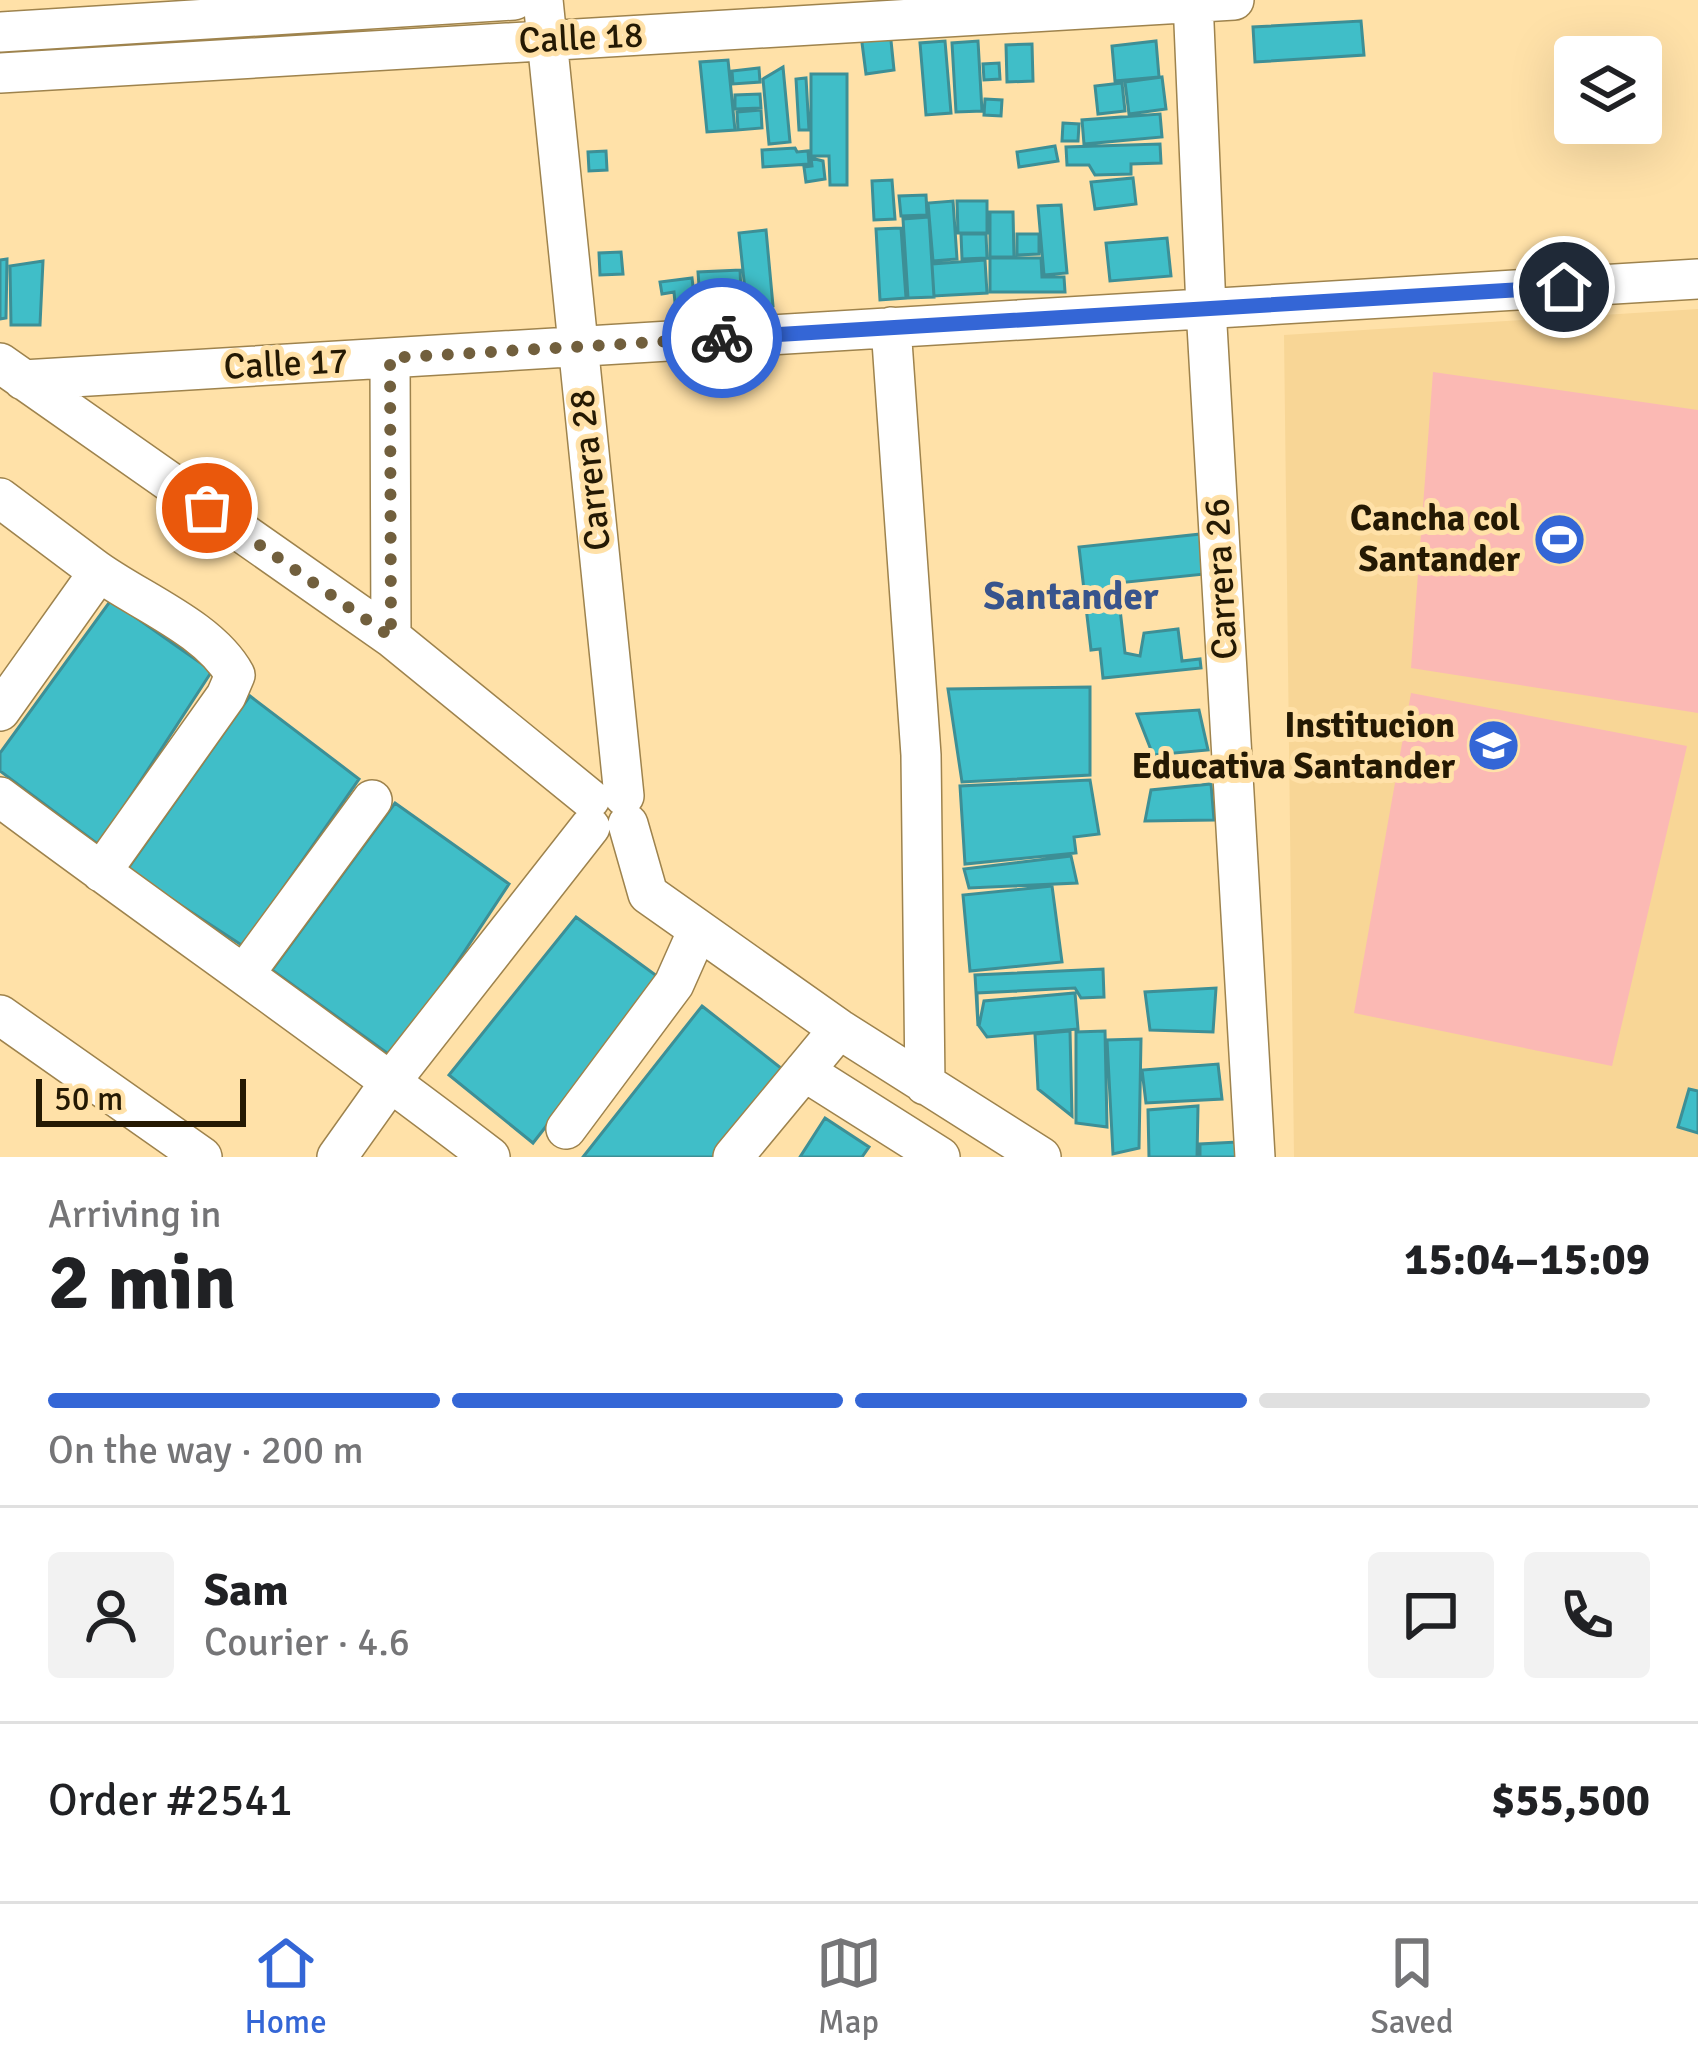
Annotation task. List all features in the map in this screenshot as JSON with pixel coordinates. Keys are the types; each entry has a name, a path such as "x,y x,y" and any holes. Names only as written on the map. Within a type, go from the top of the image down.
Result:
{"street":[{"name":"Calle 18","path":"0,32 514,0"},
{"name":"Calle 18","path":"0,73 545,20 1234,0"},
{"name":"Carrera 26","path":"1193,1 1255,1157"},
{"name":"Carrera 28","path":"545,20 578,346 608,816 648,894 698,930"},
{"name":"Calle 17","path":"12,371 390,358 1698,279"},
{"path":"891,327 921,755 925,1084"},
{"path":"390,358 391,637"},
{"path":"12,371 391,637 608,816 391,1081 337,1157"},
{"path":"3,508 197,636 236,675 226,696 101,872"},
{"path":"0,711 91,583 93,568"},
{"path":"0,797 490,1157"},
{"path":"244,973 372,800"},
{"path":"566,1129 674,984 698,930 838,1029 1041,1157"},
{"path":"0,1015 202,1157"},
{"path":"734,1157 838,1029"},
{"path":"804,1071 940,1157"}],"shaded area":[{"name":"Institucion Educativa Santander","path":"1698,309 1698,1157 1294,1157 1284,335"},
{"name":"Cancha col Santander","path":"1433,372 1698,410 1698,713 1411,668"},
{"path":"1411,693 1687,746 1612,1066 1354,1013"}],"building":[{"path":"1361,21 1364,55 1255,62 1253,27"},
{"path":"890,31 894,70 866,74 861,35"},
{"path":"945,41 951,113 926,115 920,43"},
{"path":"978,41 982,111 956,112 952,43"},
{"path":"1156,41 1159,77 1115,81 1112,46"},
{"path":"1032,44 1033,81 1007,82 1006,45"},
{"path":"728,60 735,130 707,132 700,62"},
{"path":"999,63 1000,79 984,80 983,64"},
{"path":"783,67 790,142 769,144 763,79"},
{"path":"759,68 760,82 733,84 732,71"},
{"path":"811,74 847,74 847,185 830,185 829,156 811,156"},
{"path":"1162,77 1166,109 1129,114 1125,82"},
{"path":"806,78 809,130 799,130 796,79"},
{"path":"1122,83 1125,111 1098,114 1095,86"},
{"path":"760,94 761,108 735,109 735,95"},
{"path":"985,99 1002,100 1001,116 984,115"},
{"path":"761,110 762,128 738,130 737,112"},
{"path":"1160,114 1162,137 1084,144 1082,120"},
{"path":"1063,123 1079,124 1078,141 1062,141"},
{"path":"1160,144 1161,163 1131,164 1131,174 1095,175 1089,165 1067,165 1066,147"},
{"path":"1055,146 1058,161 1019,167 1017,152"},
{"path":"762,150 808,151 809,164 763,167"},
{"path":"606,151 607,170 589,171 588,152"},
{"path":"811,158 823,161 825,179 806,182 804,167 812,166"},
{"path":"1133,178 1136,204 1095,209 1091,182"},
{"path":"892,180 895,219 874,220 872,181"},
{"path":"926,195 927,215 901,216 899,196"},
{"path":"953,201 957,259 933,261 928,203"},
{"path":"957,201 987,201 987,233 958,233"},
{"path":"1061,205 1067,273 1044,275 1038,206"},
{"path":"990,212 1013,212 1014,257 990,257"},
{"path":"929,217 934,297 908,298 903,219"},
{"path":"901,228 906,298 880,300 876,229"},
{"path":"766,230 773,306 747,309 739,233"},
{"path":"961,234 986,234 987,258 962,259"},
{"path":"1017,234 1039,234 1039,254 1017,255"},
{"path":"1167,238 1171,276 1110,281 1106,243"},
{"path":"621,252 623,274 600,275 599,253"},
{"path":"990,258 1041,258 1042,277 1064,277 1065,292 990,292"},
{"path":"7,259 6,318 0,319 0,260"},
{"path":"985,260 987,293 934,296 932,264"},
{"path":"43,261 40,325 11,325 10,266"},
{"path":"740,270 742,311 701,314 698,272"},
{"path":"692,278 696,311 676,313 674,292 662,294 660,282"},
{"path":"1201,534 1205,574 1117,583 1125,653 1140,656 1144,633 1178,629 1182,661 1200,659 1201,668 1103,678 1100,649 1091,650 1079,547"},
{"path":"111,600 212,671 99,845 0,771 0,753"},
{"path":"1090,687 1090,775 962,782 948,689"},
{"path":"250,696 359,779 243,946 127,870"},
{"path":"1199,710 1208,750 1153,755 1137,714"},
{"path":"1090,780 1099,834 1074,837 1076,853 965,864 960,786"},
{"path":"1211,784 1214,820 1145,821 1151,790"},
{"path":"395,803 509,884 394,1058 272,970"},
{"path":"1071,856 1077,883 969,888 964,869"},
{"path":"1052,886 1062,962 970,971 963,895"},
{"path":"576,917 661,979 533,1143 449,1075"},
{"path":"1103,969 1104,997 1081,998 1075,988 977,993 978,1026 975,975"},
{"path":"1216,988 1213,1032 1150,1030 1145,992"},
{"path":"1075,993 1078,1029 987,1037 979,1026 984,1001"},
{"path":"702,1006 786,1072 721,1157 583,1157"},
{"path":"1070,1031 1072,1116 1038,1089 1035,1034"},
{"path":"1105,1031 1107,1127 1076,1123 1076,1032"},
{"path":"1141,1039 1139,1148 1113,1154 1107,1040"},
{"path":"1218,1064 1222,1099 1146,1103 1142,1070"},
{"path":"1689,1089 1698,1091 1698,1133 1678,1127"},
{"path":"1198,1106 1197,1157 1149,1157 1148,1110"},
{"path":"825,1118 869,1147 862,1157 800,1157"},
{"path":"1237,1142 1237,1157 1200,1157 1200,1144"}],"way so far":[{"path":"207,508 391,637 390,358 722,338"}],"place":[{"name":"Cancha col Santander","path":"1559,539"},
{"name":"Institucion Educativa Santander","path":"1494,746"}],"district":[{"name":"Santander","path":"1071,596"}],"route":[{"path":"722,338 1564,287"}]}
